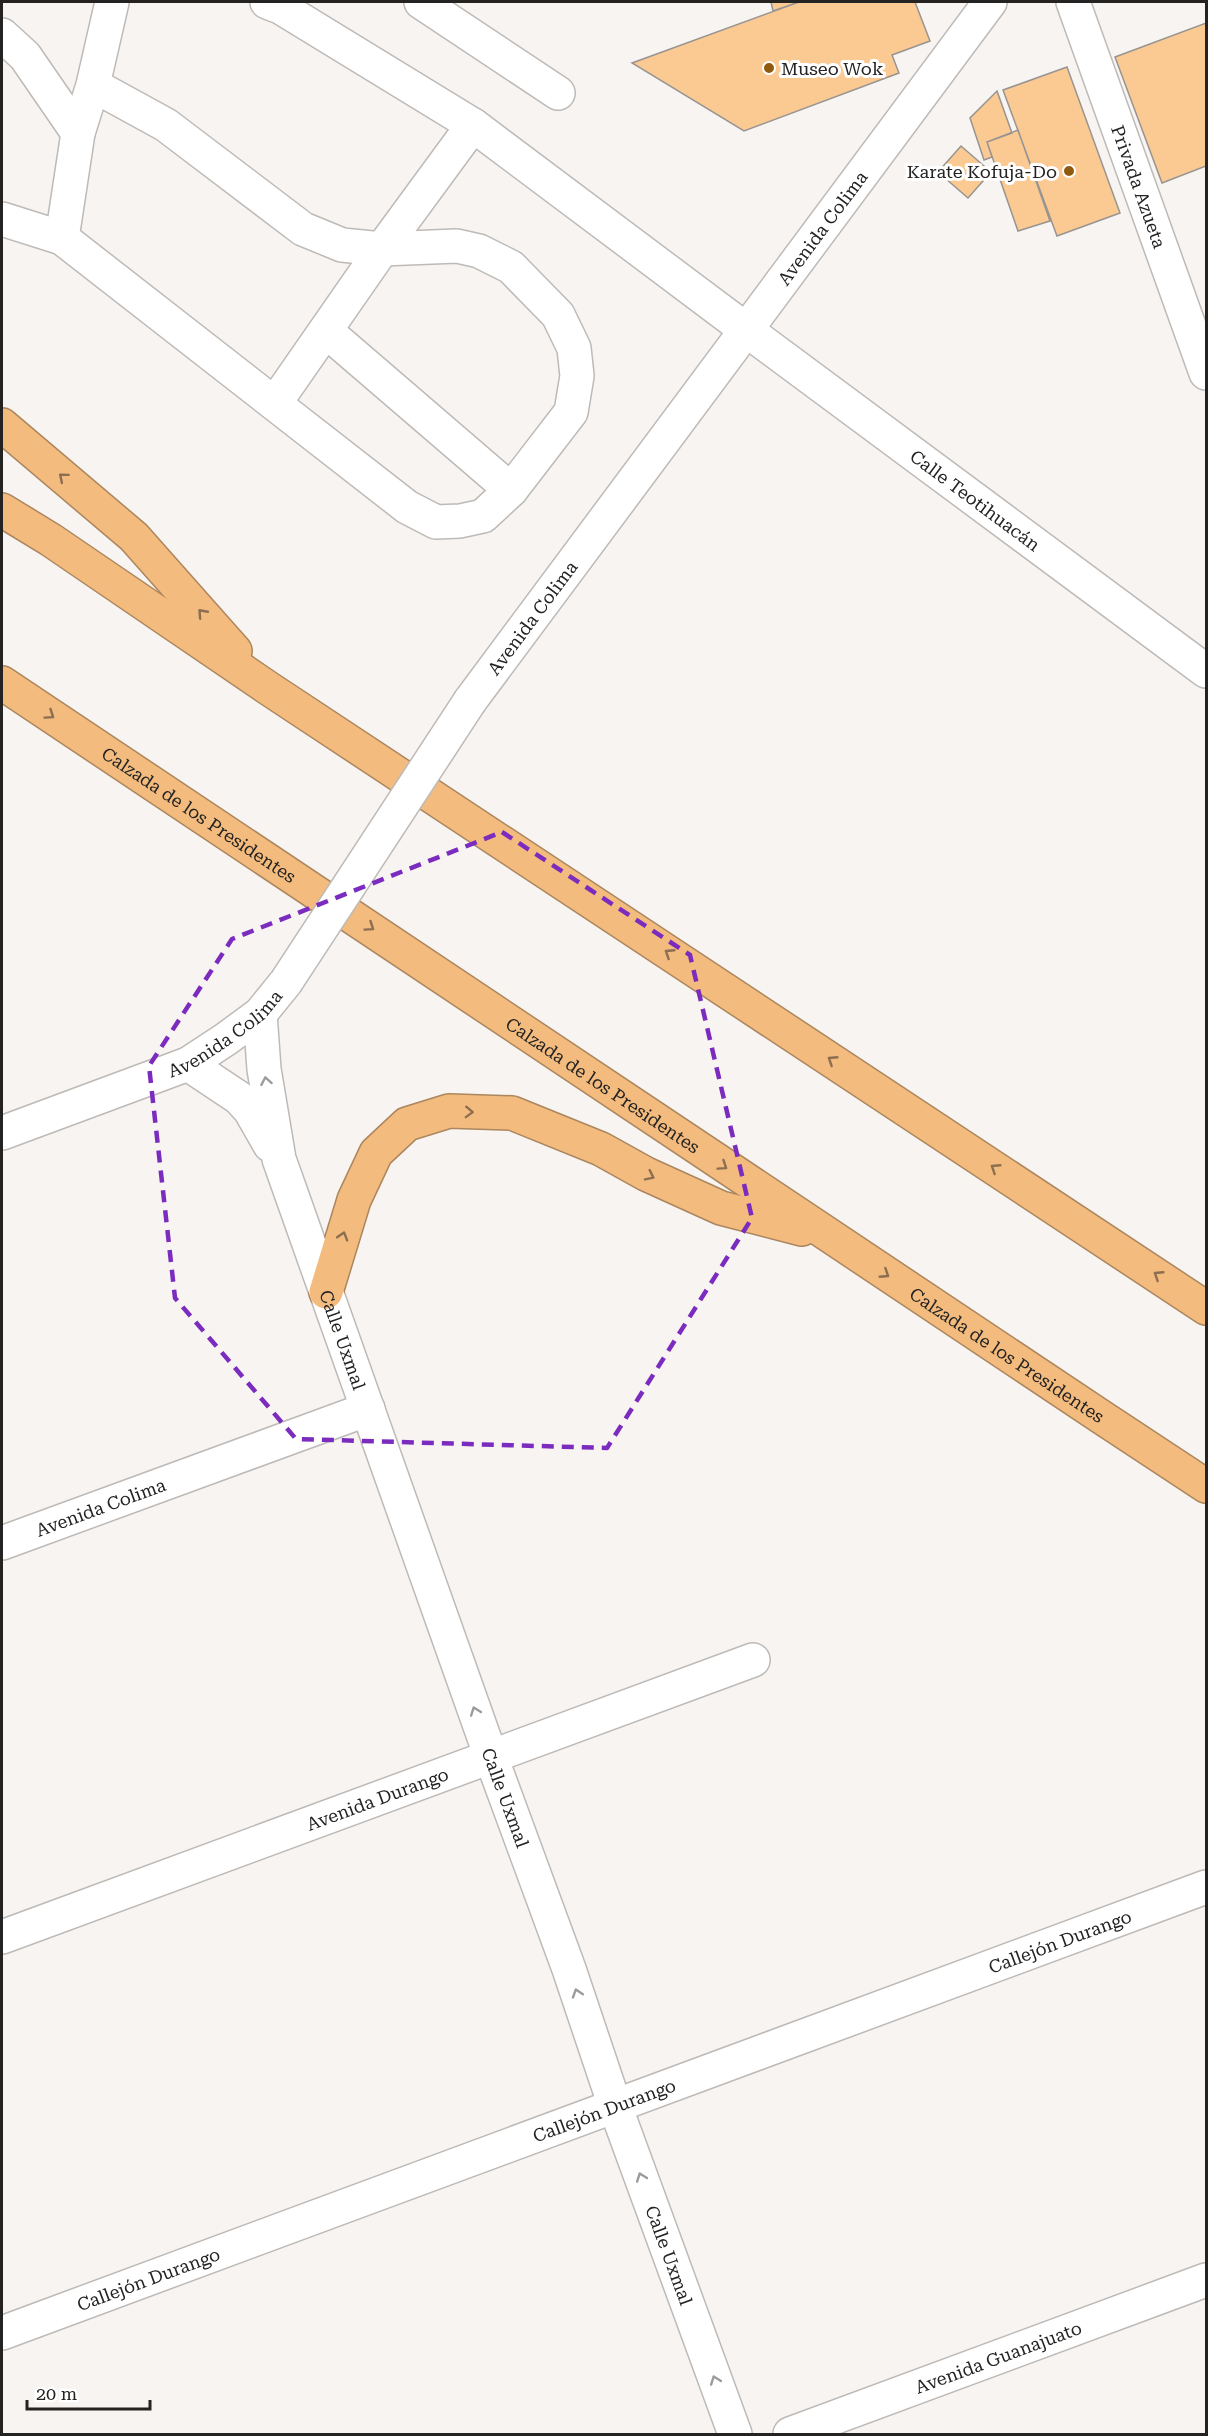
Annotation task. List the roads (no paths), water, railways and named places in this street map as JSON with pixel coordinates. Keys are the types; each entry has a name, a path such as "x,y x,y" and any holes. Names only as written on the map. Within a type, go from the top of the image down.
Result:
{"highway":[{"path":"2,425 134,537 268,688"},
{"path":"2,510 51,540 268,688 1202,1302"},
{"name":"Calzada de los Presidentes","path":"2,683 1206,1486"},
{"path":"326,1292 354,1200 376,1153 407,1124 449,1111 512,1113 601,1149 646,1174 721,1208 828,1236"}],"street":[{"path":"62,238 78,134 93,85 112,2"},
{"path":"421,2 558,93"},
{"name":"Avenida Colima","path":"2,1133 188,1064 226,1040 260,1014 286,982 470,701 990,2"},
{"name":"Privada Azueta","path":"1073,2 1206,373"},
{"name":"Calle Teotihuacán","path":"276,3 473,124 1206,671"},
{"path":"2,36 25,56 78,134"},
{"path":"2,219 62,238 407,507 436,522 460,521 483,516 511,490 571,412 577,376 574,348 558,315 511,267 479,251 457,246 382,249 342,245 303,229 166,125 93,85"},
{"path":"275,403 382,249 473,124"},
{"path":"326,331 511,490"},
{"name":"Calle Uxmal","path":"260,1014 264,1069 279,1159 569,1969 615,2106 735,2434"},
{"name":"Calle Uxmal","path":"188,1064 239,1098 250,1110 279,1159"},
{"name":"Avenida Colima","path":"2,1543 368,1409"},
{"name":"Avenida Durango","path":"2,1937 753,1660"},
{"name":"Callejón Durango","path":"2,2332 1206,1887"},
{"name":"Avenida Guanajuato","path":"790,2434 1206,2280"}],"place":[{"name":"Museo Wok","path":"769,68"},
{"name":"Karate Kofuja-Do","path":"1069,171"}]}
